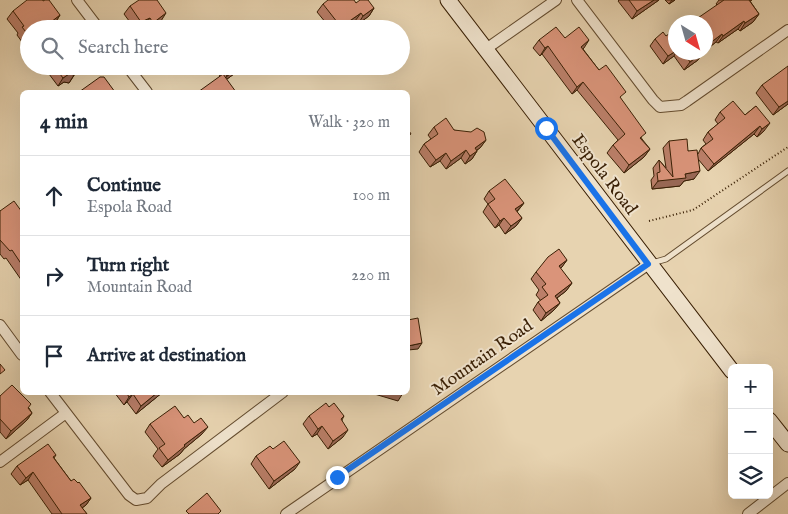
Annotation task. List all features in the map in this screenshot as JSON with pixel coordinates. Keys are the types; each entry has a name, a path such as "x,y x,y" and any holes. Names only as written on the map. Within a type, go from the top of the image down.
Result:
{"main road":[{"name":"Espola Road","path":"448,0 648,264 728,366"},
{"path":"773,425 788,444"}],"street":[{"path":"77,0 92,20"},
{"path":"486,49 556,0"},
{"path":"577,0 652,100 660,107 681,105 788,30"},
{"path":"134,75 145,90"},
{"name":"Mountain Road","path":"286,514 648,264"},
{"path":"0,325 20,352"},
{"path":"52,395 129,495 136,500 146,498 161,484 279,395"},
{"path":"0,462 66,413"},
{"path":"748,514 788,483"}],"lane":[{"path":"648,264 666,259 788,171"}],"path":[{"path":"649,221 692,210 788,147"}],"building":[{"path":"27,0 49,0 60,15 54,20 20,21 13,11"},
{"path":"139,0 157,0 166,13 157,20 151,20 150,18 140,20 130,6"},
{"path":"328,0 354,0 356,3 360,0 368,0 374,8 363,16 361,13 351,20 336,20 323,4"},
{"path":"629,0 654,0 637,11"},
{"path":"724,0 749,0 759,14 713,41 713,15 702,15"},
{"path":"556,27 565,38 579,27 589,40 581,47 599,70 606,65 626,92 620,97 646,133 640,138 650,149 629,165 613,145 625,134 583,82 577,87 548,46 545,48 539,40"},
{"path":"663,32 666,36 668,35 668,56 655,39"},
{"path":"788,66 788,101 779,107 762,85"},
{"path":"224,75 235,90 201,90"},
{"path":"100,77 104,77 114,90 82,90"},
{"path":"733,101 745,115 756,106 770,123 762,129 760,126 714,164 701,148 713,139 708,132 725,118 720,112"},
{"path":"446,118 454,130 471,132 477,128 484,132 486,140 475,148 477,151 470,156 466,150 451,161 446,153 436,160 424,144 438,134 434,127"},
{"path":"687,139 688,151 697,150 700,171 685,174 686,178 658,181 657,173 660,172 659,160 673,177 669,141"},
{"path":"505,179 524,203 515,209 522,218 511,226 504,218 500,221 488,204 495,199 489,191"},
{"path":"14,201 20,209 20,262 12,250 10,251 0,240 0,211"},
{"path":"559,249 567,260 559,266 572,283 555,296 560,303 546,313 538,302 548,295 542,287 546,284 536,272 548,257"},
{"path":"418,318 422,343 410,346 410,320"},
{"path":"0,364 5,370 0,374"},
{"path":"12,385 31,404 28,408 32,413 11,431 0,419 0,396"},
{"path":"134,395 154,395 141,406"},
{"path":"326,403 329,407 334,403 344,416 341,419 348,430 333,441 322,426 318,429 309,416"},
{"path":"175,406 184,418 188,415 194,423 201,418 208,427 168,460 159,448 165,444 150,424"},
{"path":"284,441 300,462 274,481 256,456 270,446 273,449"},
{"path":"48,444 56,455 53,457 71,481 74,479 79,482 91,498 80,505 87,514 62,514 33,472 26,478 17,466"},
{"path":"207,493 221,511 218,514 189,514 186,511"}],"route":[{"path":"337,477 648,264 546,128"}]}
